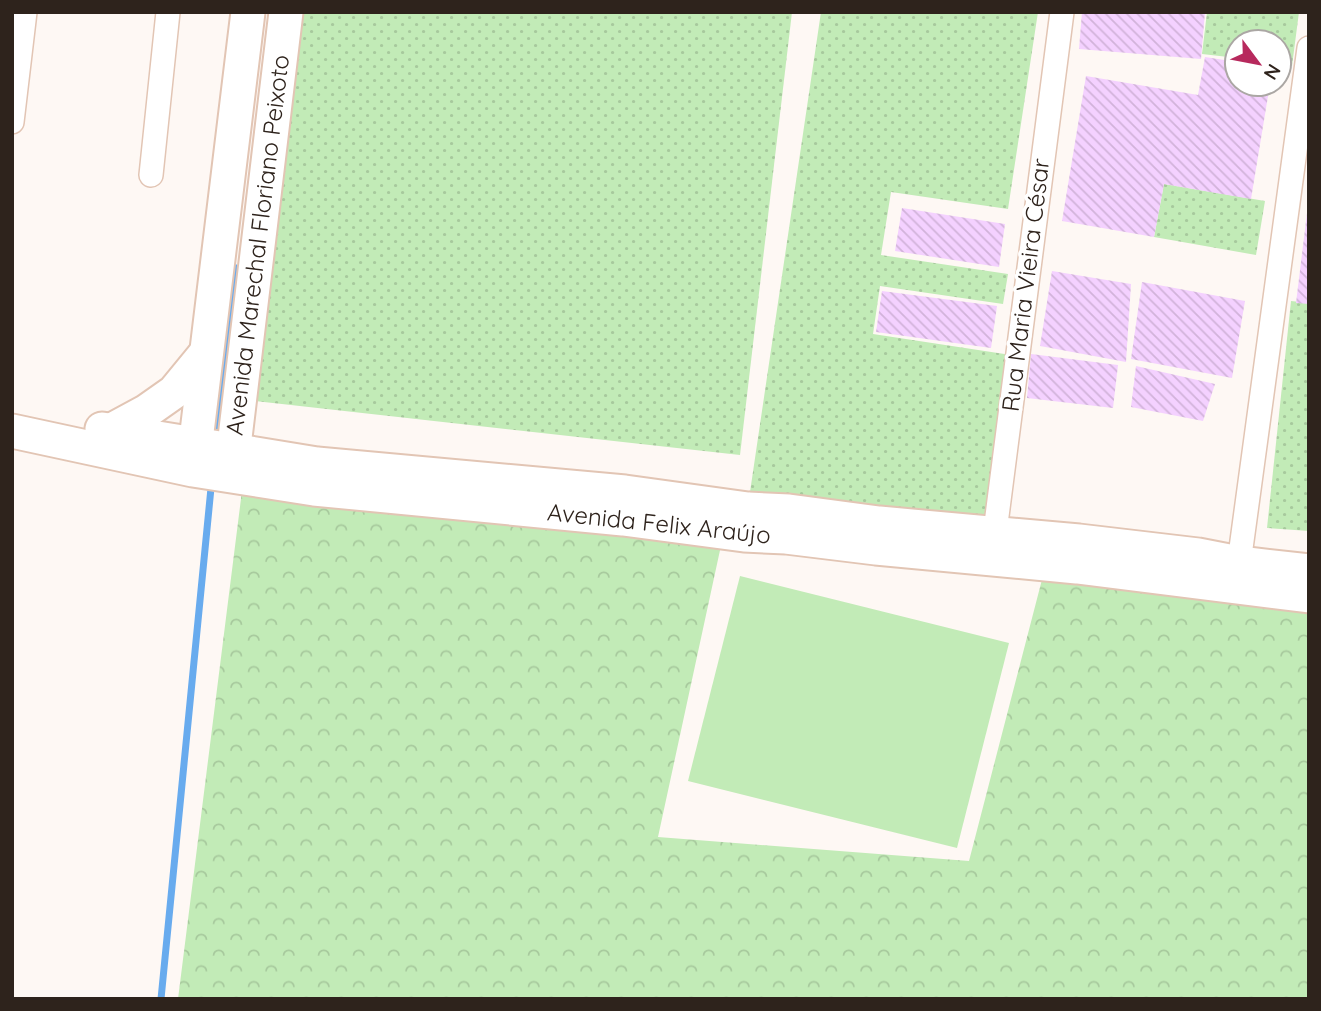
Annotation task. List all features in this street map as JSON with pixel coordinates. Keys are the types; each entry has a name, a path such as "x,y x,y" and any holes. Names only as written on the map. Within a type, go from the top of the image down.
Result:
{"main road":[{"name":"Avenida Marechal Floriano Peixoto","path":"194,456 248,12"},
{"name":"Avenida Marechal Floriano Peixoto","path":"232,463 286,12"},
{"path":"110,431 147,411 173,392 206,353"},
{"name":"Avenida Felix Araújo","path":"12,410 110,431 194,456"},
{"name":"Avenida Felix Araújo","path":"12,431 232,463 314,489 623,519 744,535 1198,555 1239,564 1309,570"},
{"name":"Avenida Felix Araújo","path":"993,545 1235,589 1309,596"}],"street":[{"path":"12,122 25,12"},
{"path":"151,175 168,12"},
{"name":"Rua Maria Vieira César","path":"993,545 1062,12"},
{"path":"1239,564 1309,47"}],"green space":[{"path":"301,12 792,12 740,455 255,401"},
{"path":"821,12 1038,12 1008,209 891,192 881,255 1008,274 1003,304 880,286 873,334 1011,355 986,526 750,492"},
{"path":"1207,12 1299,12 1293,58 1293,28 1223,28 1223,56 1202,54"},
{"path":"1164,184 1265,201 1256,255 1154,237"},
{"path":"1291,301 1309,303 1309,531 1267,528"},
{"path":"248,443 730,504 658,837 969,861 1045,568 1309,612 1309,999 178,999"},
{"path":"740,576 1009,643 957,848 688,781"}],"building":[{"path":"1082,12 1205,12 1201,59 1079,49"},
{"path":"1205,57 1223,60 1223,98 1268,98 1251,199 1164,184 1154,237 1062,221 1086,76 1198,95"},
{"path":"902,208 1005,224 999,267 895,251"},
{"path":"1309,213 1309,304 1296,303"},
{"path":"1052,271 1131,284 1126,362 1040,346"},
{"path":"1142,282 1245,301 1232,378 1131,359"},
{"path":"882,291 997,306 991,348 876,332"},
{"path":"1031,354 1118,365 1113,408 1027,398"},
{"path":"1136,366 1215,384 1203,421 1131,407"}],"waterway":[{"path":"216,436 234,267"},
{"path":"161,999 211,488"}]}
